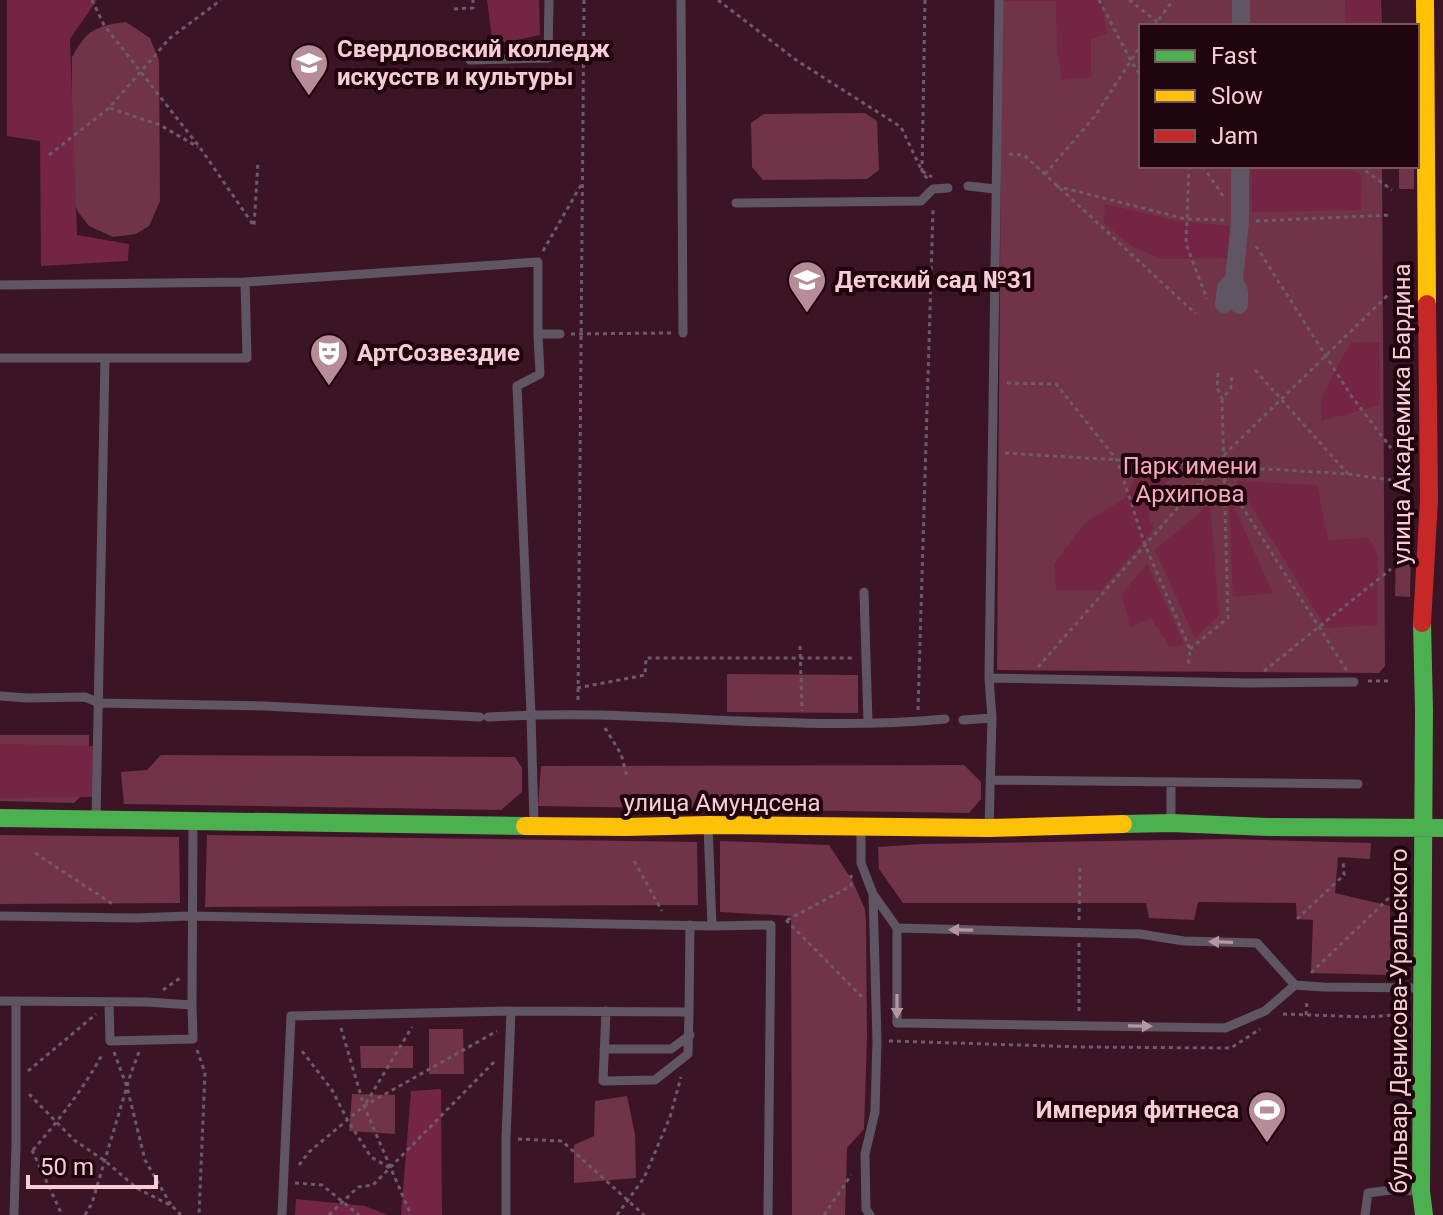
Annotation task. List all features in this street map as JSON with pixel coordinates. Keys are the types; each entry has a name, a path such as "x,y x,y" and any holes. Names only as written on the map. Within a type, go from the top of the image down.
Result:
{"main road":[{"name":"улица Академика Бардина","path":"1423,827 1429,710 1422,605 1436,501 1425,0"},
{"name":"улица Амундсена","path":"0,818 626,827 989,828 1171,823 1443,828"},
{"name":"бульвар Денисова-Уральского","path":"1423,827 1421,1191 1424,1215"}],"street":[{"path":"1241,0 1241,24"},
{"path":"1224,304 1226,288 1234,280 1240,221 1240,168"}],"lane":[{"path":"470,60 548,58 549,0"},
{"path":"681,0 683,333"},
{"path":"989,828 999,0"},
{"path":"968,186 995,189"},
{"path":"736,203 921,201 933,189 948,188"},
{"path":"0,285 245,282 538,262 540,374 517,386 534,824"},
{"path":"0,358 247,358 245,282"},
{"path":"538,334 560,334"},
{"path":"96,820 105,359"},
{"path":"864,592 868,722"},
{"path":"989,678 1354,682"},
{"path":"0,696 85,697 99,703 264,706 484,717 596,715 802,723 945,719"},
{"path":"963,720 992,718"},
{"path":"990,780 1358,784"},
{"path":"1171,782 1171,823"},
{"path":"109,1003 110,1041 193,1039 193,821"},
{"path":"708,825 712,926"},
{"path":"861,827 861,863 873,894 897,928 897,1023 1225,1028 1265,1011 1295,985"},
{"path":"870,1215 866,1209 865,1154 875,1112 873,894"},
{"path":"0,916 771,925 768,1215"},
{"path":"606,1011 603,1081 655,1080 688,1054 690,925"},
{"path":"897,928 1140,934 1184,941 1257,943 1295,985 1422,988"},
{"path":"0,1001 192,1005"},
{"path":"14,1215 16,1001"},
{"path":"282,1215 291,1016 511,1011 689,1012"},
{"path":"506,1215 511,1011"},
{"path":"604,1049 671,1049 690,1035"},
{"path":"1365,1215 1368,1193 1421,1191"}],"path":[{"path":"92,0 104,25 201,149 254,226 258,162"},
{"path":"49,155 109,108 170,38 221,0"},
{"path":"454,9 473,8 473,0"},
{"path":"584,0 577,688 645,675 646,658 866,658"},
{"path":"718,0 796,60 901,127 933,189 918,722"},
{"path":"922,171 925,0"},
{"path":"1099,0 1139,73"},
{"path":"1129,0 1161,24"},
{"path":"1155,24 1173,0"},
{"path":"1045,174 1095,116 1139,48"},
{"path":"109,108 160,125 201,149"},
{"path":"997,154 1024,155 1196,314"},
{"path":"1189,168 1186,244 1224,304"},
{"path":"1204,168 1240,221"},
{"path":"1362,168 1392,190"},
{"path":"922,171 948,188"},
{"path":"538,262 582,184"},
{"path":"1256,246 1350,394 1391,448"},
{"path":"1224,455 1389,294"},
{"path":"560,334 683,333"},
{"path":"1255,370 1348,474"},
{"path":"1190,649 1228,618 1222,399 1217,387 1218,373"},
{"path":"1222,399 1231,388 1232,373"},
{"path":"995,383 1056,384 1117,460 1145,545 1190,649 1186,681"},
{"path":"993,453 1348,474 1391,480"},
{"path":"1028,678 1204,478 1224,467"},
{"path":"1224,478 1346,669"},
{"path":"1249,683 1391,569"},
{"path":"800,646 802,723"},
{"path":"1354,682 1390,681"},
{"path":"621,754 627,776"},
{"path":"35,853 134,918"},
{"path":"1297,919 1344,875 1343,860"},
{"path":"634,861 669,925"},
{"path":"1080,864 1079,1025 1083,1051"},
{"path":"851,874 851,886 786,920 876,1011"},
{"path":"1306,1015 1309,976 1395,892"},
{"path":"109,1003 16,1081 74,1140 138,1189 172,1206"},
{"path":"364,1106 420,1013"},
{"path":"338,1015 364,1106 411,1215"},
{"path":"283,1183 309,1152 364,1106 512,1022"},
{"path":"290,1037 332,1090 371,1157 390,1168"},
{"path":"193,1039 205,1073 199,1215"},
{"path":"33,1150 57,1123 91,1075 110,1041"},
{"path":"110,1041 127,1087 145,1160 172,1206 181,1215"},
{"path":"329,1215 358,1187 373,1185 511,1045"},
{"path":"617,1215 644,1178 670,1117 688,1054"},
{"path":"506,1139 562,1141 644,1215"},
{"path":"16,1144 33,1150 62,1215"},
{"path":"824,1215 865,1154"},
{"path":"283,1183 322,1185 359,1215"}],"green space":[{"name":"Парк имени Архипова","path":"1002,0 1381,0 1382,24 1139,24 1139,168 1382,168 1385,666 1379,673 997,670"},
{"path":"126,22 150,38 159,60 160,201 149,226 136,234 113,237 89,226 78,212 72,196 72,57 93,31"},
{"path":"865,113 877,121 879,170 867,179 763,180 752,167 751,123 764,114"},
{"path":"1399,168 1414,168 1414,189 1399,189"},
{"path":"1396,546 1411,548 1410,597 1395,596"},
{"path":"727,674 858,675 858,713 727,712"},
{"path":"0,735 89,735 89,788 74,803 0,801"},
{"path":"161,755 515,757 522,768 522,792 501,810 124,804 121,772 147,770"},
{"path":"964,765 981,782 981,799 969,813 538,806 541,766"},
{"path":"0,835 179,837 180,903 0,904"},
{"path":"207,835 697,842 698,905 205,907"},
{"path":"1230,839 1371,843 1370,859 1338,857 1335,893 1390,906 1391,975 1311,973 1313,920 1297,919 1296,903 1198,902 1194,920 1149,918 1146,903 903,903 879,869 878,847"},
{"path":"720,841 829,845 852,880 865,909 867,1038 864,1129 847,1148 845,1215 792,1215 791,916 720,912"},
{"path":"429,1029 463,1029 464,1074 429,1074"},
{"path":"360,1046 413,1046 413,1068 361,1068"},
{"path":"352,1094 395,1095 395,1134 349,1131"},
{"path":"627,1096 635,1134 636,1178 574,1183 574,1145 594,1136 595,1101"}],"shaded area":[{"path":"7,0 97,0 70,39 77,235 129,244 128,261 41,266 40,141 7,136"},
{"path":"487,0 539,0 540,35 493,45"},
{"path":"1004,0 1102,0 1107,34 1091,39 1091,77 1062,80 1057,48 1056,1"},
{"path":"1345,0 1380,0 1381,24 1346,24"},
{"path":"1251,168 1350,168 1362,176 1361,210 1252,212"},
{"path":"1105,204 1178,221 1230,226 1229,258 1163,259 1133,247 1104,223"},
{"path":"1351,342 1380,343 1380,405 1321,421 1322,396"},
{"path":"1141,469 1174,469 1148,515 1154,529 1101,590 1056,590 1054,564 1086,522 1124,499"},
{"path":"1236,481 1317,485 1328,540 1369,538 1378,556 1378,625 1326,628"},
{"path":"1229,497 1273,593 1233,597"},
{"path":"1210,504 1219,615 1195,638 1155,550"},
{"path":"1147,564 1184,644 1170,647 1151,618 1130,627 1122,594"},
{"path":"0,744 93,746 93,797 0,798"},
{"path":"441,1089 442,1215 401,1215 411,1091"},
{"path":"296,1199 365,1206 388,1215 295,1215"}],"traffic: fast":[{"path":"1422,623 1421,1191 1424,1215"},
{"path":"0,818 525,826"},
{"path":"1123,824 1443,828"}],"traffic: slow":[{"path":"1425,0 1427,304"},
{"path":"525,826 989,828 1123,824"}],"traffic: jam":[{"path":"1422,623 1429,500 1427,304"}],"place":[{"name":"Свердловский колледж искусств и культуры","path":"309,97"},
{"name":"Детский сад №31","path":"807,314"},
{"name":"АртСозвездие","path":"329,387"},
{"name":"Империя фитнеса","path":"1267,1144"}]}
